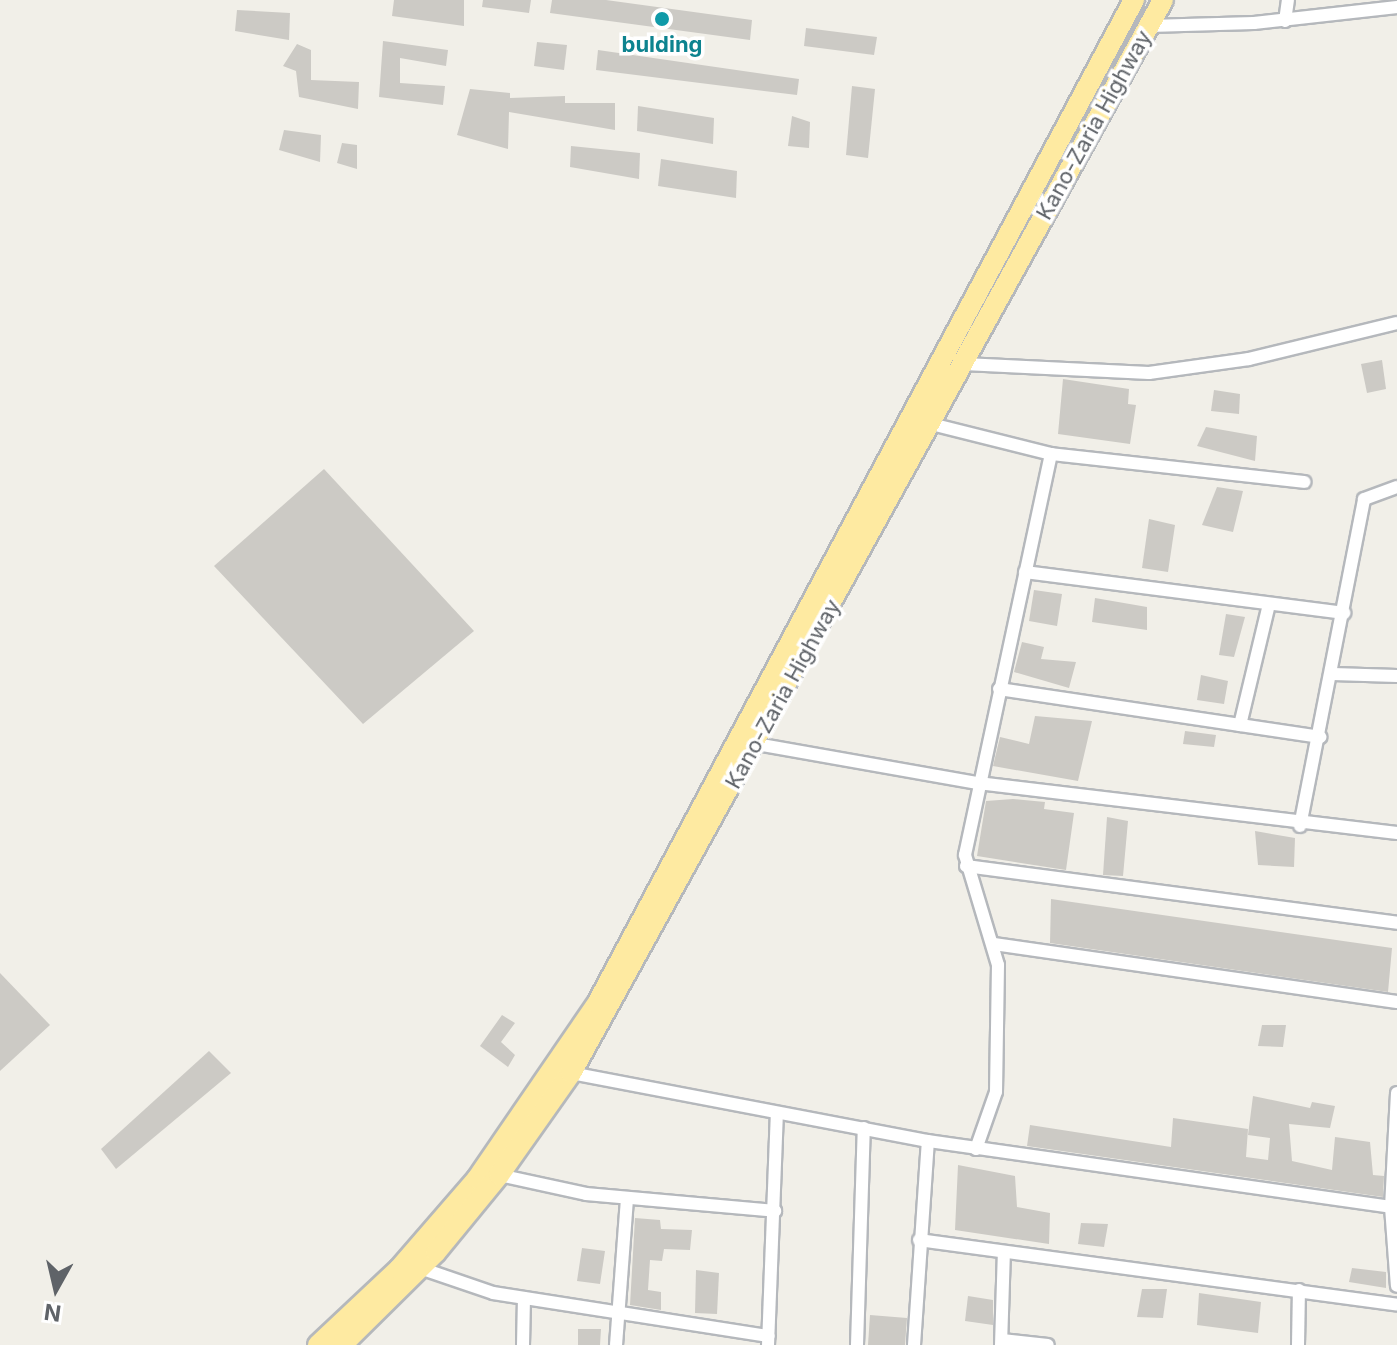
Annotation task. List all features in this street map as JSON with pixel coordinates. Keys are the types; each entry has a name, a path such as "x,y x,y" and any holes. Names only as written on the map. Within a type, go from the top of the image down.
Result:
{"highway":[{"name":"Kano-Zaria Highway","path":"318,1345 399,1269 477,1179 597,1004 1134,0"},
{"name":"Kano-Zaria Highway","path":"342,1345 420,1268 499,1175 571,1073 756,744 1163,0"}],"street":[{"path":"1285,21 1288,0"},
{"path":"1149,26 1285,21 1397,7"},
{"path":"964,364 1149,373 1249,359 1397,323"},
{"path":"931,424 1051,454 1304,482"},
{"path":"976,1149 996,1092 994,944 966,866 978,783 1051,454"},
{"path":"1300,826 1333,674 1364,499 1397,487"},
{"path":"1025,572 1344,613"},
{"path":"1240,725 1269,604"},
{"path":"1333,674 1397,676"},
{"path":"999,689 1320,737"},
{"path":"756,744 978,783 1300,826 1397,833"},
{"path":"966,866 1397,923"},
{"path":"994,944 1397,1002"},
{"path":"571,1073 976,1149 1394,1207"},
{"path":"1397,1093 1394,1207 1397,1286"},
{"path":"420,1268 455,1284 769,1341 777,1114"},
{"path":"857,1345 864,1128"},
{"path":"914,1345 928,1141"},
{"path":"499,1175 537,1187 775,1211"},
{"path":"616,1345 627,1198"},
{"path":"919,1240 1397,1305"},
{"path":"1004,1252 1001,1342 1048,1345"},
{"path":"1298,1345 1299,1290"},
{"path":"523,1345 524,1298"}],"building":[{"path":"394,0 464,0 464,26 392,16"},
{"path":"483,0 531,0 529,13 482,7"},
{"path":"552,0 606,0 752,20 750,40 550,13"},
{"path":"237,10 290,13 289,40 235,31"},
{"path":"806,28 877,37 874,55 804,46"},
{"path":"383,41 448,50 446,66 400,58 400,83 445,86 443,105 379,97"},
{"path":"537,42 567,45 564,70 534,66"},
{"path":"297,44 311,50 311,80 359,82 358,109 299,97 296,71 283,66"},
{"path":"598,50 799,79 797,95 596,70"},
{"path":"852,86 875,89 868,158 846,155"},
{"path":"470,89 510,93 510,98 565,96 565,103 615,103 615,130 509,112 508,149 457,135"},
{"path":"638,106 714,118 713,144 637,131"},
{"path":"792,116 810,122 809,148 788,146"},
{"path":"284,130 321,135 320,162 279,150"},
{"path":"342,143 357,145 357,169 337,163"},
{"path":"571,146 640,153 639,179 570,167"},
{"path":"661,159 737,171 736,198 658,186"},
{"path":"1382,360 1386,389 1367,393 1361,364"},
{"path":"1063,379 1129,389 1128,404 1136,405 1130,444 1058,434"},
{"path":"1214,390 1240,394 1239,414 1211,411"},
{"path":"1206,427 1257,436 1255,461 1197,446"},
{"path":"324,469 474,631 363,724 214,566"},
{"path":"1217,487 1243,491 1233,532 1202,525"},
{"path":"1149,519 1175,525 1168,572 1142,568"},
{"path":"1034,590 1062,594 1057,626 1029,621"},
{"path":"1095,598 1147,607 1147,630 1092,622"},
{"path":"1226,614 1245,617 1234,657 1219,655"},
{"path":"1022,642 1044,647 1041,659 1076,662 1069,688 1014,672"},
{"path":"1201,675 1228,681 1224,704 1197,700"},
{"path":"1035,716 1092,721 1078,781 993,766 1000,737 1029,744"},
{"path":"1185,731 1216,735 1214,747 1183,744"},
{"path":"1013,799 1045,802 1044,809 1074,813 1066,870 977,856 986,801"},
{"path":"1107,817 1128,821 1123,876 1103,875"},
{"path":"1255,831 1295,838 1294,867 1258,865"},
{"path":"1051,899 1392,948 1388,992 1050,943"},
{"path":"0,973 50,1025 0,1071"},
{"path":"502,1015 515,1023 501,1042 515,1055 508,1067 480,1046"},
{"path":"1262,1025 1286,1025 1283,1047 1258,1046"},
{"path":"209,1051 231,1073 116,1169 101,1149"},
{"path":"1253,1096 1310,1108 1312,1102 1335,1106 1330,1128 1289,1124 1292,1161 1332,1170 1335,1137 1370,1142 1373,1175 1384,1176 1383,1197 1027,1146 1030,1125 1171,1147 1173,1118 1248,1129 1246,1157 1268,1160 1270,1138 1248,1135"},
{"path":"958,1165 1015,1176 1017,1207 1050,1213 1049,1244 955,1230"},
{"path":"635,1218 660,1220 661,1229 692,1230 690,1250 664,1249 662,1261 650,1260 648,1290 661,1292 661,1310 630,1305"},
{"path":"1081,1223 1108,1224 1104,1247 1078,1244"},
{"path":"582,1248 605,1251 600,1284 577,1281"},
{"path":"1352,1268 1386,1272 1386,1288 1349,1282"},
{"path":"696,1270 719,1273 717,1314 695,1313"},
{"path":"1142,1289 1167,1289 1163,1318 1137,1317"},
{"path":"1199,1293 1261,1302 1258,1333 1197,1325"},
{"path":"968,1296 993,1300 993,1325 965,1321"},
{"path":"870,1315 907,1318 905,1345 868,1345"},
{"path":"578,1329 601,1329 600,1345 578,1345"}],"place":[{"name":"bulding","path":"662,19"}]}
